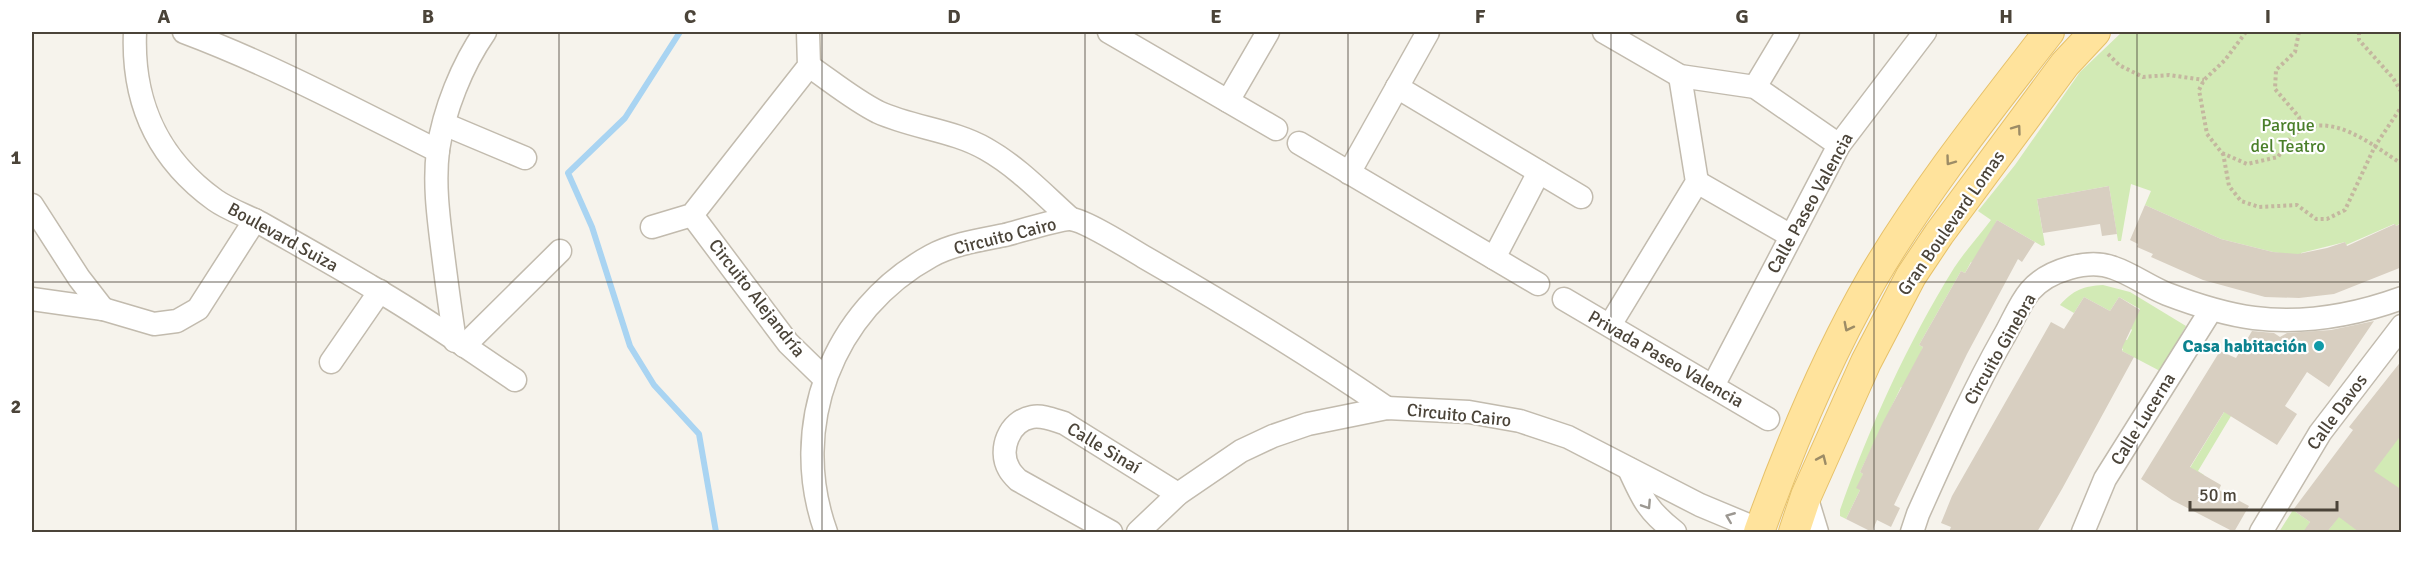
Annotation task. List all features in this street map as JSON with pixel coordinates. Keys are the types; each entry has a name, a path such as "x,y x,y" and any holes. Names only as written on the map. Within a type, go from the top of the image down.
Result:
{"main road":[{"name":"Gran Boulevard Lomas","path":"1760,531 1813,395 1872,280 1947,164 2049,32"},
{"name":"Gran Boulevard Lomas","path":"1794,532 1806,496 1866,362 1911,276 2065,64 2093,34"}],"street":[{"name":"Boulevard Suiza","path":"135,32 134,58 140,96 151,126 164,148 186,174 216,201 255,220 380,291 515,380"},
{"path":"184,32 279,71 438,151"},
{"path":"485,32 471,55 444,124 438,151 438,214 446,290 460,343 560,251"},
{"path":"652,227 692,215 809,66 808,32"},
{"path":"1108,32 1276,129"},
{"path":"1228,102 1268,32"},
{"path":"1349,172 1428,32"},
{"path":"1755,87 1788,32"},
{"name":"Calle Paseo Valencia","path":"1713,386 1839,144 1925,32"},
{"path":"1610,33 1680,76 1755,87 1839,144"},
{"path":"809,66 877,111 972,142 988,150 1011,165 1071,219"},
{"path":"1610,325 1697,182 1680,76"},
{"path":"1397,87 1581,197"},
{"path":"444,124 525,158"},
{"path":"1299,143 1538,284"},
{"path":"1494,258 1539,172"},
{"path":"1697,182 1791,236"},
{"path":"32,205 79,278 103,309"},
{"name":"Circuito Alejandría","path":"692,215 788,343 824,378"},
{"name":"Circuito Cairo","path":"826,532 818,509 812,473 815,421 824,378 852,326 873,301 932,255 964,244 1071,219 1108,236 1189,283 1328,368 1387,408"},
{"path":"32,299 103,309 154,324 177,321 198,309 255,220"},
{"name":"Circuito Ginebra","path":"1912,532 1974,391 2030,291 2047,277 2061,270 2084,265 2112,267 2163,292 2211,310 2256,318 2309,320 2334,316 2402,298"},
{"path":"331,362 380,291"},
{"name":"Privada Paseo Valencia","path":"1564,299 1768,418"},
{"name":"Calle Lucerna","path":"2083,532 2105,479 2211,310"},
{"name":"Calle Davos","path":"2261,532 2320,432 2402,326"},
{"name":"Circuito Cairo","path":"1138,532 1178,494 1241,451 1273,436 1308,424 1387,408 1469,412 1520,421 1568,437 1700,505 1760,531"},
{"name":"Calle Sinaí","path":"1111,532 1018,480 1009,469 1004,454 1005,441 1011,431 1021,422 1033,417 1050,418 1064,423 1178,494"},
{"path":"1629,469 1640,494 1654,516 1676,532"},
{"path":"1806,496 1817,532"}],"path":[{"path":"2246,32 2226,60 2204,80 2199,90 2207,134 2222,153 2229,186 2241,201 2259,207 2297,205 2316,219 2327,219 2345,210 2375,146 2402,105"},
{"path":"2299,32 2295,52 2276,70 2275,89 2299,117 2302,131"},
{"path":"2359,32 2359,40 2402,93"},
{"path":"2093,34 2119,65 2143,77 2169,75 2204,80"},
{"path":"2222,153 2247,164 2278,157 2293,135 2313,125 2338,128 2375,146 2402,164"}],"green space":[{"name":"Parque del Teatro","path":"2122,32 2401,32 2401,223 2346,245 2345,242 2301,253 2301,256 2273,252 2221,239 2145,205 2151,191 2131,184 2121,241 2118,241 2109,186 2037,199 2045,245 2042,246 1997,220 1975,264 1971,262 1965,273 1961,271 1919,345 1923,347 1905,389 1901,387 1860,472 1863,474 1860,490 1846,519 1840,516 1840,510 1864,447 1905,356 1954,268 1991,220 1978,211 2015,165 2080,72"},
{"path":"2103,285 2130,292 2186,326 2160,371 2122,351 2123,349 2118,346 2123,339 2127,340 2132,330 2130,328 2140,309 2119,297 2110,311 2084,297 2074,313 2060,305 2079,290"},
{"path":"2251,368 2231,416 2198,471 2204,475 2186,507 2185,476"},
{"path":"2401,434 2401,490 2378,509 2363,532 2327,532"},
{"path":"2293,510 2310,522 2307,527 2314,532 2279,532"}],"building":[{"path":"2109,186 2117,234 2102,236 2100,224 2043,233 2037,199"},
{"path":"2145,205 2221,239 2273,252 2298,254 2345,242 2347,246 2402,223 2402,267 2334,294 2299,298 2265,297 2203,280 2151,257 2153,254 2137,247 2138,244 2130,240"},
{"path":"1997,220 2035,242 2022,262 2018,259 1967,354 1894,505 1900,508 1891,527 1877,520 1872,532 1846,519 1860,490 1856,488 1863,474 1860,472 1883,422 1923,347 1919,345 1961,271 1965,273"},
{"path":"2084,297 2110,311 2119,297 2140,310 2122,348 2122,351 2134,357 2062,489 2037,532 1949,532 1951,527 1941,523 1952,496 2051,322 2064,329"},
{"path":"2374,321 2329,387 2307,372 2285,406 2297,414 2277,445 2224,412 2190,467 2221,485 2219,490 2249,506 2234,532 2172,500 2141,479 2220,351 2236,358 2252,331 2274,333 2280,337 2287,333 2331,330"},
{"path":"2402,360 2402,434 2374,471 2402,490 2402,532 2359,532 2339,517 2327,532 2303,532 2310,522 2293,510 2353,430 2349,427"}],"waterway":[{"path":"680,32 625,118 568,173 592,227 630,346 654,385 699,434 716,532"}],"place":[{"name":"Casa habitación","path":"2319,346"}]}
